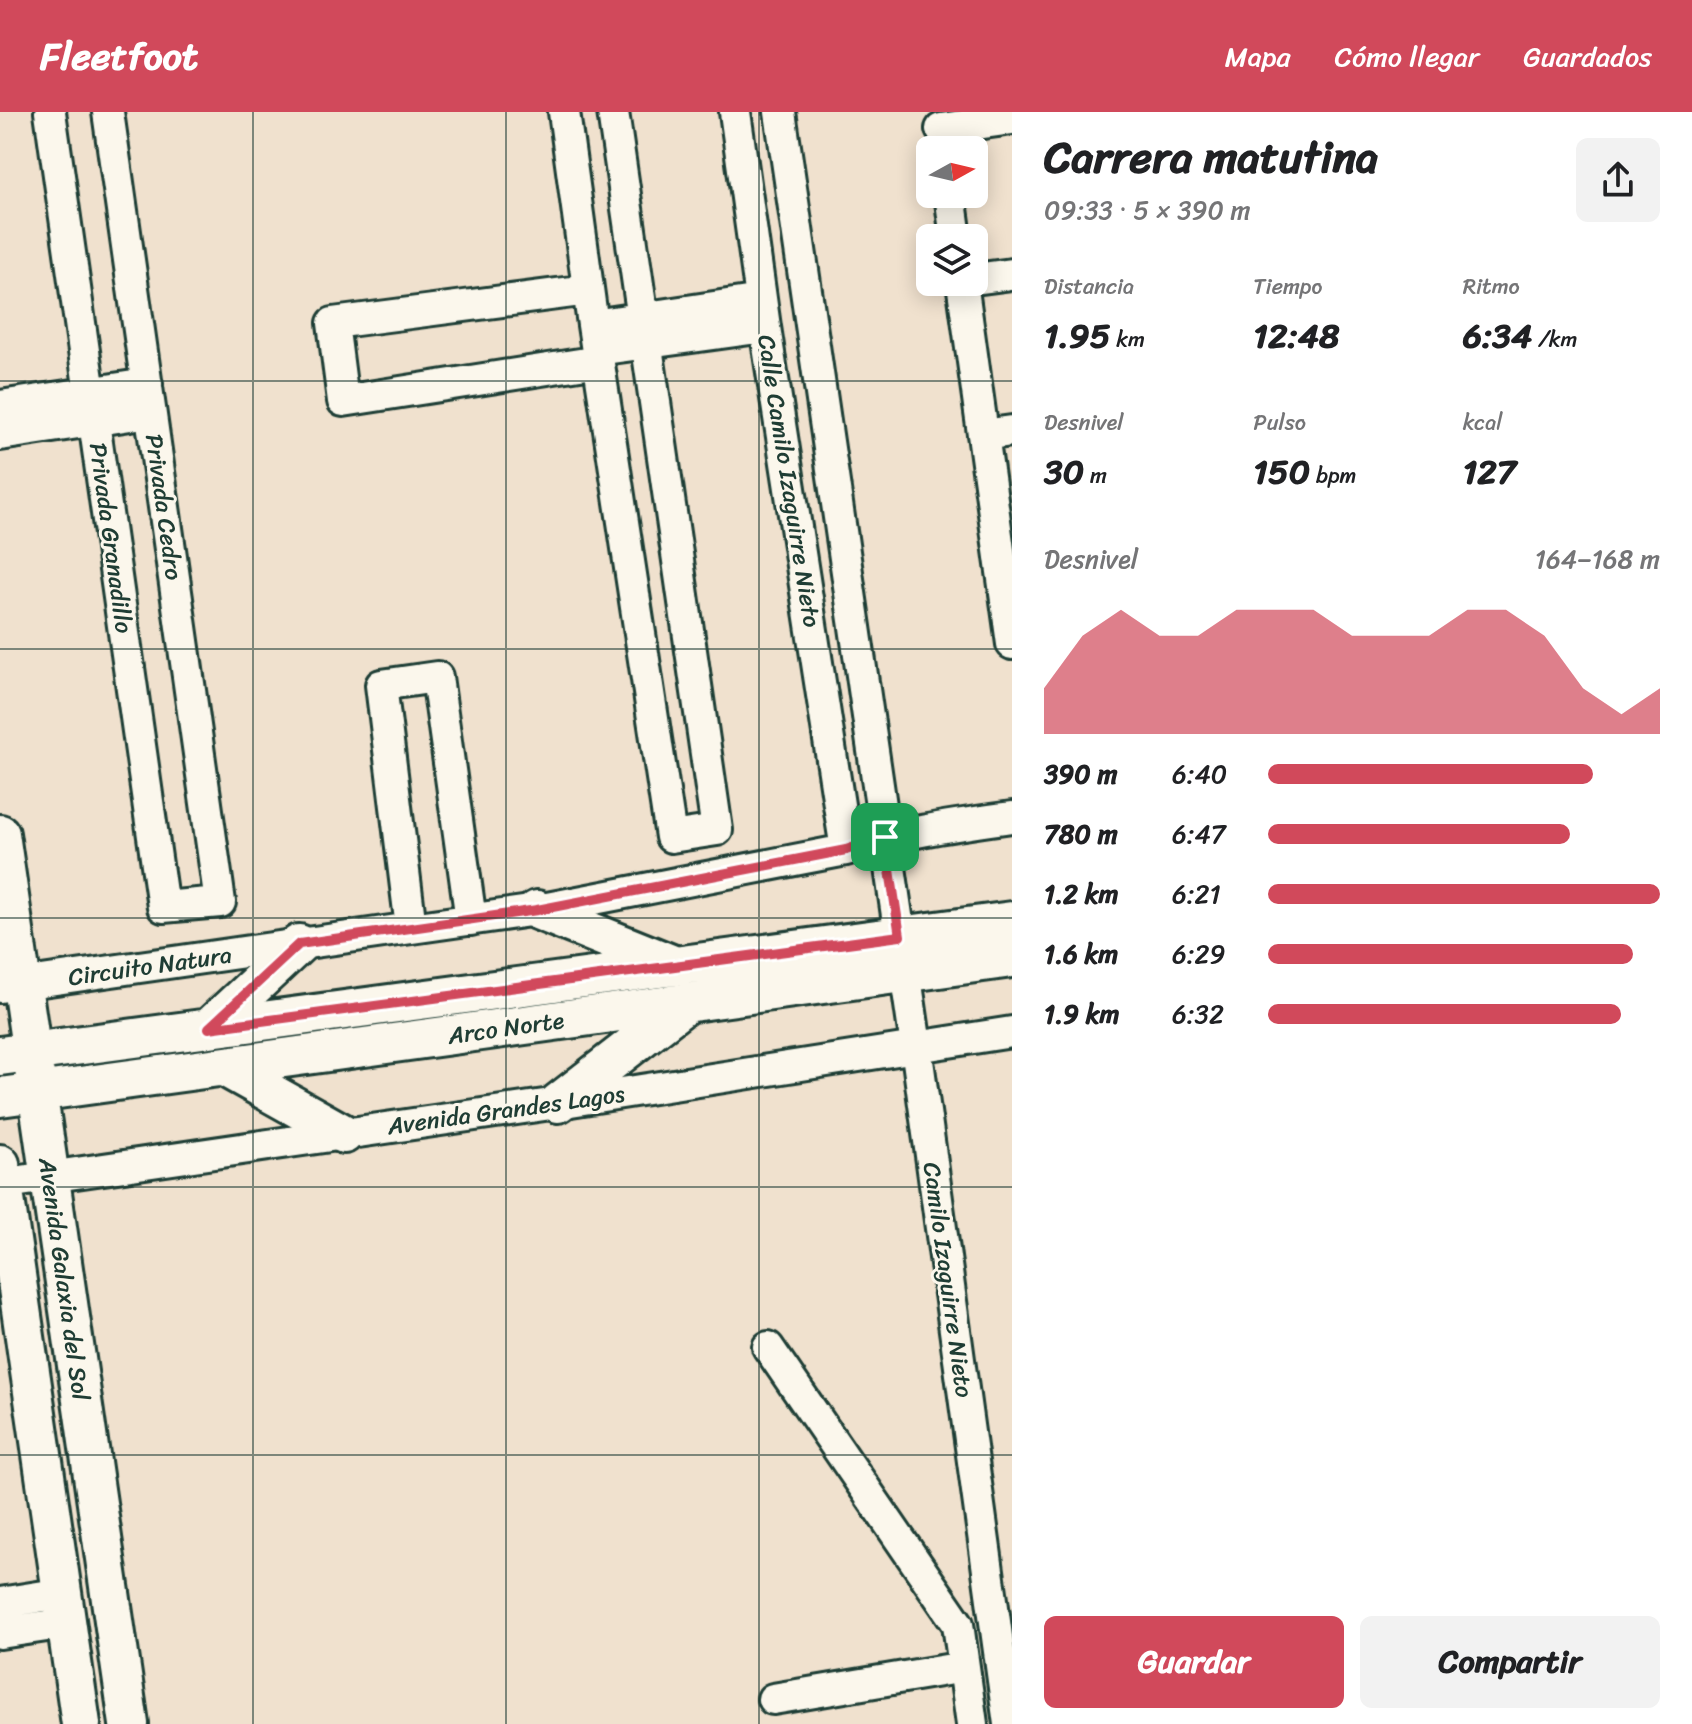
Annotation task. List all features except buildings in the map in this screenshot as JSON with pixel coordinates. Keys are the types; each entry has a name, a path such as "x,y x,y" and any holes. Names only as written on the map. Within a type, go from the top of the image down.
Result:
{"main road":[{"name":"Avenida Galaxia del Sol","path":"0,834 18,1095 49,1177 129,1724"},
{"path":"537,910 684,984 558,1103"},
{"name":"Arco Norte","path":"15,1054 209,1028 684,984 902,954 1012,921"},
{"path":"209,1028 299,944"},
{"name":"Arco Norte","path":"902,954 1012,958"},
{"name":"Arco Norte","path":"18,1095 226,1068 684,984"},
{"path":"226,1068 344,1134"},
{"name":"Avenida Galaxia del Sol","path":"1,1177 81,1724"},
{"path":"36,1403 81,1396"}],"street":[{"name":"Privada Granadillo","path":"50,112 163,907 220,902"},
{"name":"Privada Cedro","path":"108,112 220,902"},
{"path":"564,112 671,837 717,830 613,112"},
{"name":"Calle Camilo Izaguirre Nieto","path":"735,112 846,850"},
{"name":"Camilo Izaguirre Nieto","path":"780,112 916,1046 1009,1724"},
{"path":"941,130 1012,119"},
{"path":"988,277 1012,274"},
{"path":"588,290 333,323 343,401 596,345 645,330 763,313"},
{"path":"965,296 997,433 1012,644"},
{"path":"0,435 92,407 148,398"},
{"path":"0,406 92,407"},
{"path":"411,928 381,685 437,677 471,920"},
{"name":"Circuito Natura","path":"10,986 537,910 846,850 885,837 1012,817"},
{"name":"Avenida Grandes Lagos","path":"1,1177 49,1177 558,1103 1012,1032"},
{"path":"768,1347 958,1624 972,1724"},
{"path":"0,1603 65,1608"},
{"path":"0,1633 65,1608"},
{"path":"773,1699 964,1667"}],"route":[{"path":"885,837 900,936 209,1028 299,944 537,910 846,850 885,837"}]}
